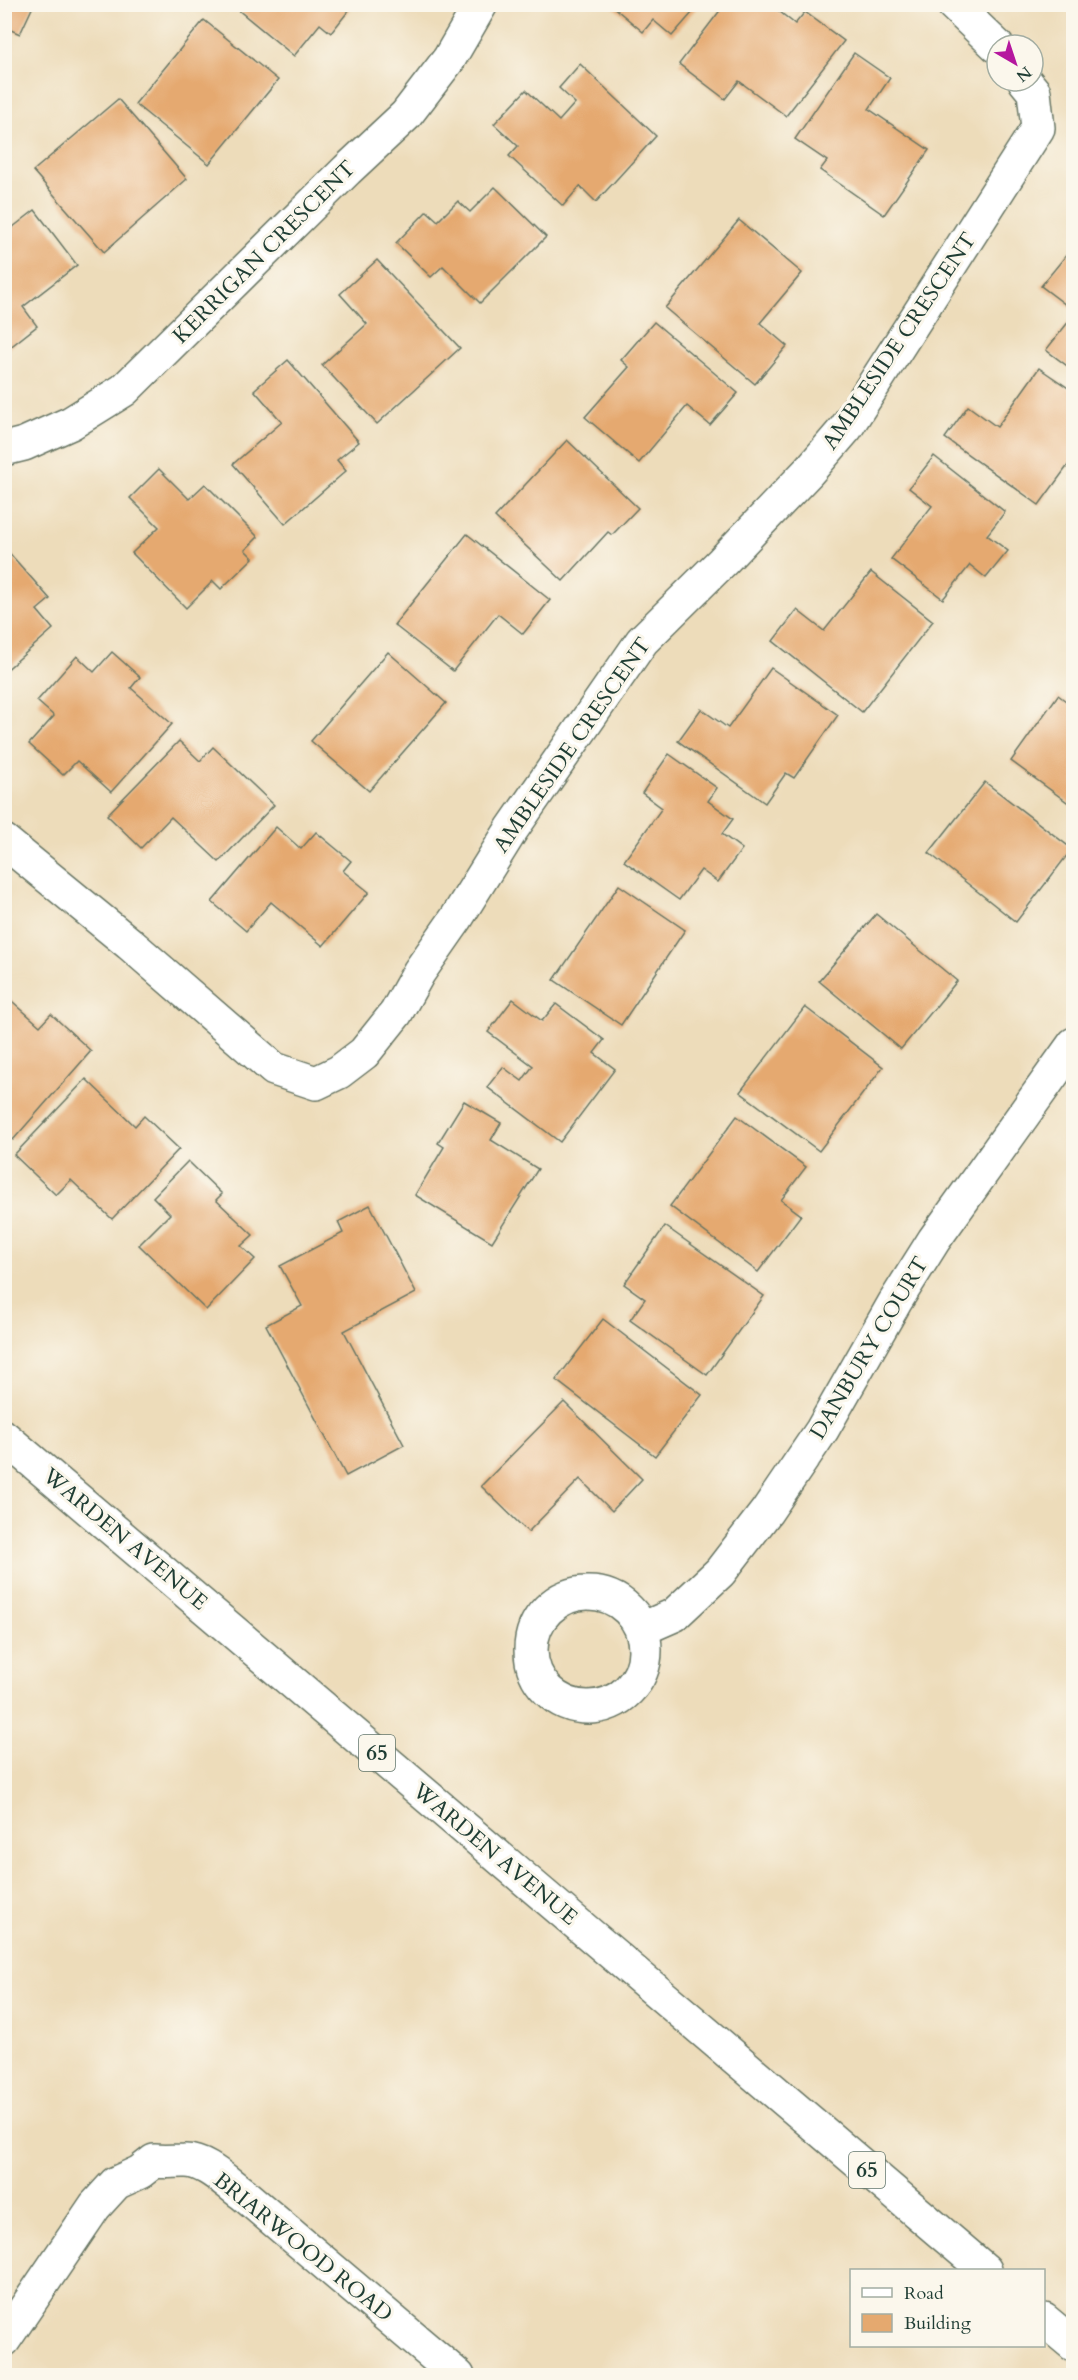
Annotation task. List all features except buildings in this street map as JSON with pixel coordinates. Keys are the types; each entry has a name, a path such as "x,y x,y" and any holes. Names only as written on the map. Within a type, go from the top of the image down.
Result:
{"street":[{"name":"KERRIGAN CRESCENT","path":"4,449 24,444 71,423 124,390 347,170 406,115 449,59 481,4"},
{"path":"953,4 985,35"},
{"name":"AMBLESIDE CRESCENT","path":"4,841 139,952 274,1069 316,1083 339,1072 364,1053 396,1013 419,972 456,919 512,829 642,641 794,488 846,428 1038,128 1034,93"},
{"name":"DANBURY COURT","path":"642,1629 674,1615 720,1572 767,1511 822,1430 895,1302 934,1240 1074,1044"},
{"name":"WARDEN AVENUE","path":"4,1437 984,2269"},
{"name":"BRIARWOOD ROAD","path":"4,2340 68,2243 116,2182 140,2172 154,2161 171,2163 185,2160 207,2168 243,2194 458,2376"},
{"path":"1045,2321 1074,2345"}]}
